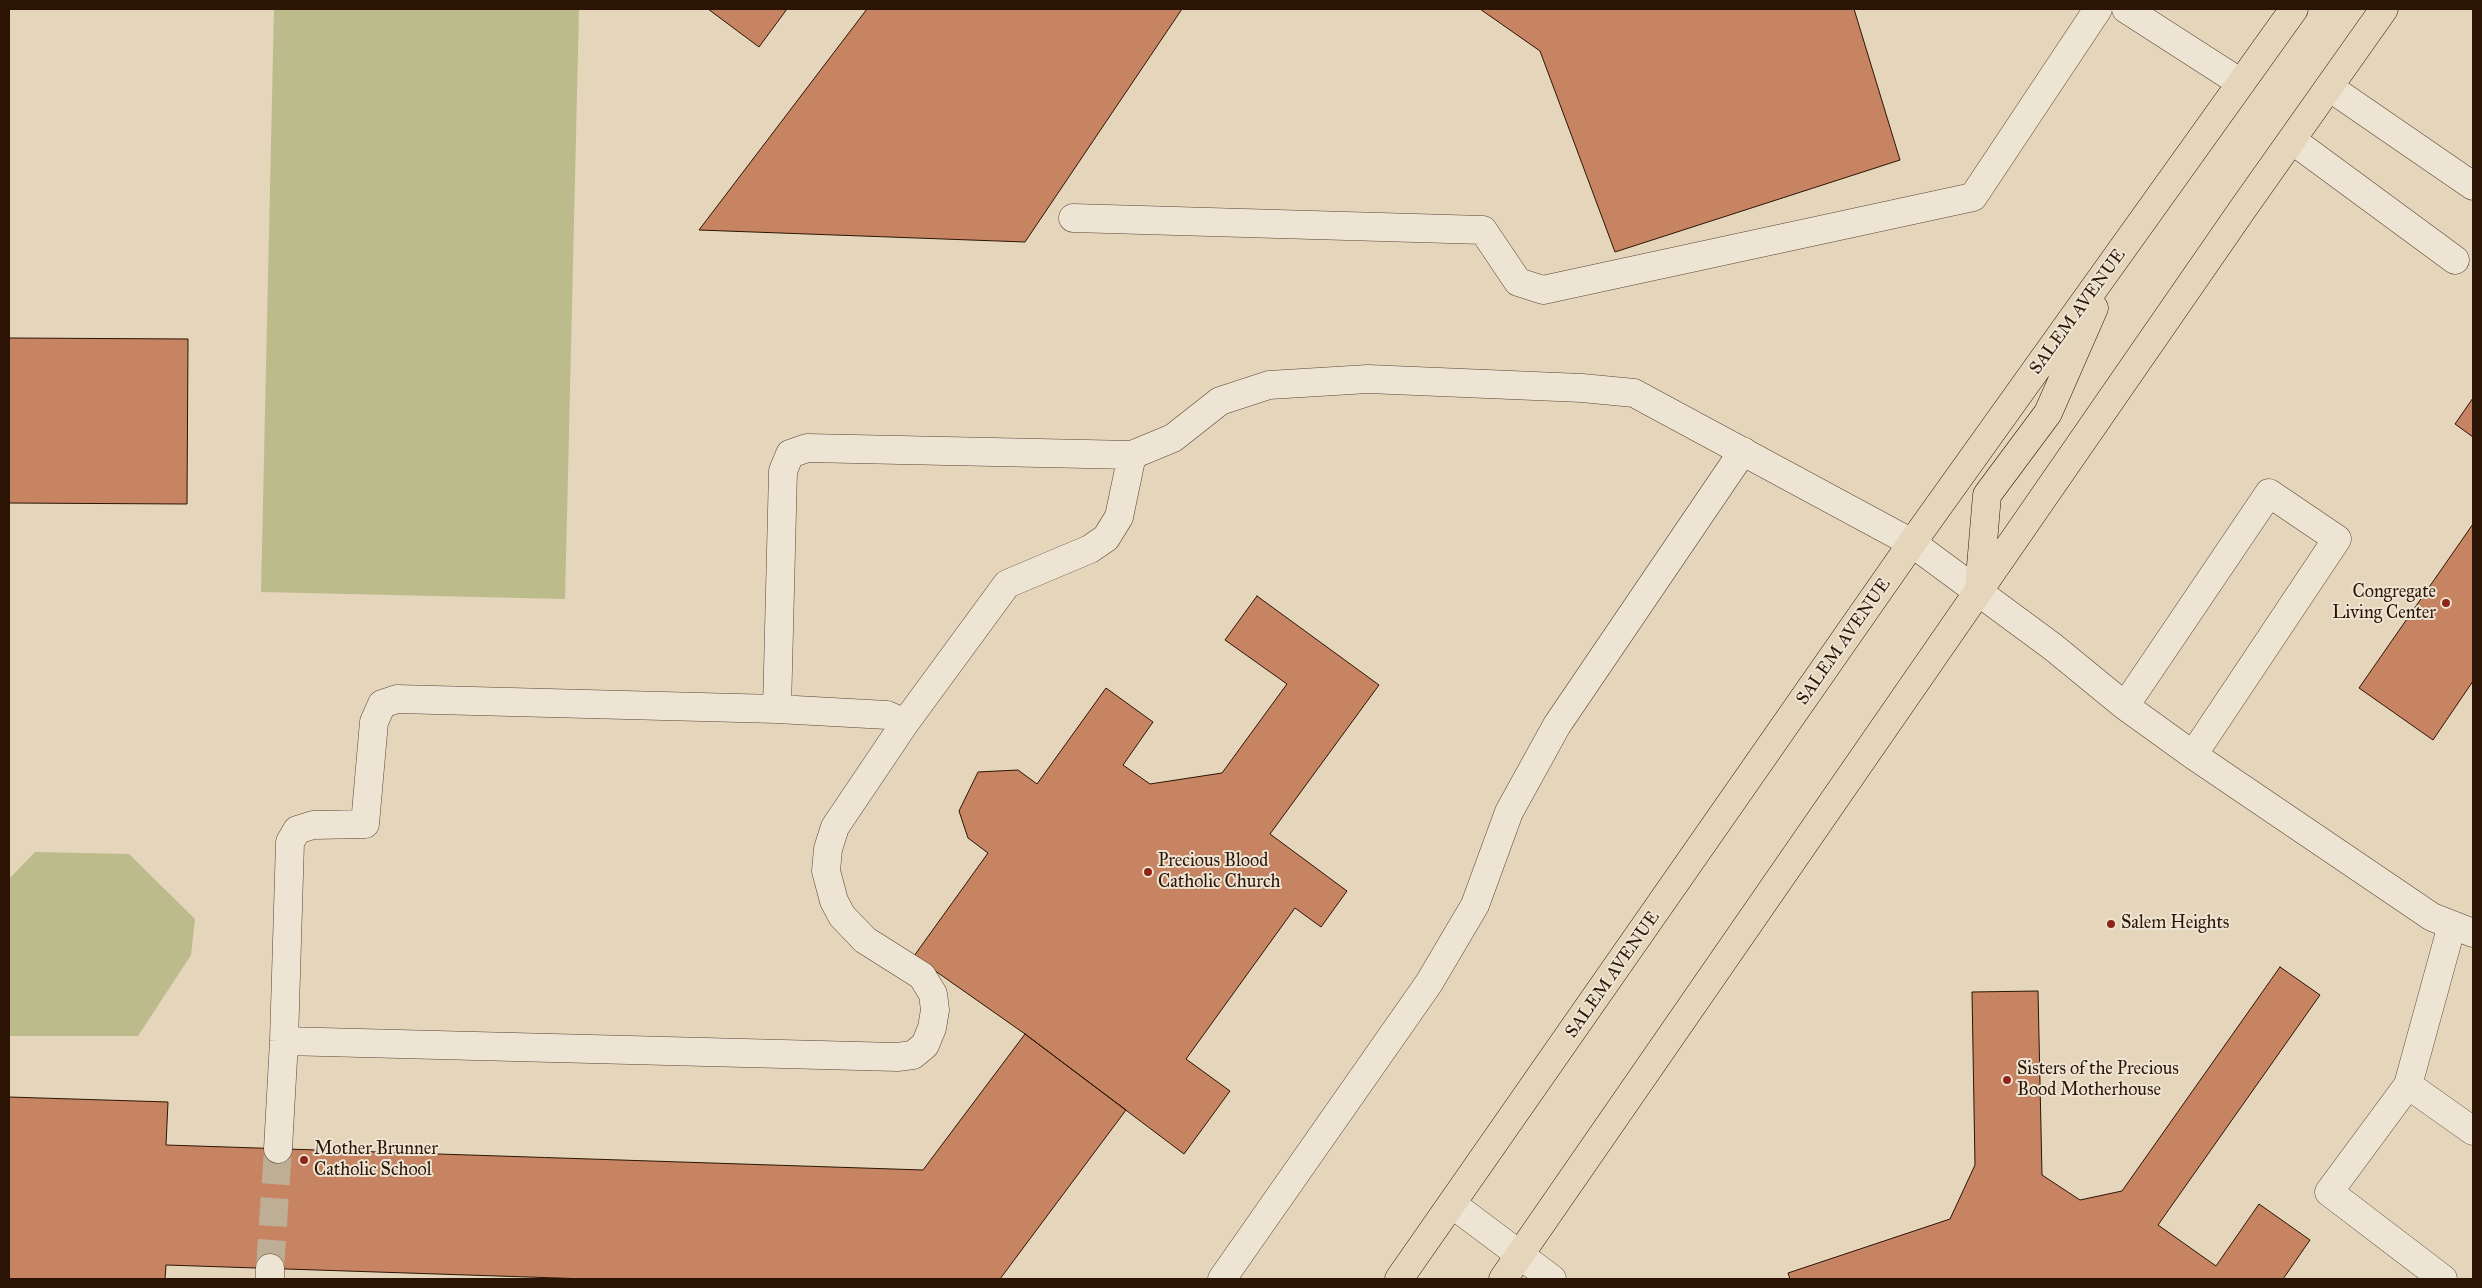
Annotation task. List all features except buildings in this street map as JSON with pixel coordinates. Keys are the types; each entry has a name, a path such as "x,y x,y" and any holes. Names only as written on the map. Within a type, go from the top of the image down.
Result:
{"main road":[{"name":"SALEM AVENUE","path":"1399,1279 1912,543 2294,9"},
{"path":"1503,1279 2384,9"},
{"path":"1979,592 1987,495 2048,413 2115,259"}],"lane":[{"path":"1073,218 1483,230 1518,282 1543,290 1973,197 2098,9"},
{"path":"2126,9 2241,83"},
{"path":"2329,87 2473,186"},
{"path":"2292,140 2455,260"},
{"path":"777,709 783,471 790,454 807,448 1132,454 1173,438 1220,401 1269,385 1368,378 1582,388 1634,393 1912,543 2053,647 2125,706 2193,755 2432,917 2463,929 2408,1085 2329,1192 2443,1279"},
{"path":"1222,1279 1429,983 1476,905 1509,812 1557,726 1743,451"},
{"path":"284,1041 897,1056 913,1054 925,1045 932,1028 935,1010 933,994 922,976 864,940 842,916 834,901 826,871 828,849 835,828 905,723 1007,584 1090,549 1106,538 1119,517 1132,454"},
{"path":"2125,706 2269,493 2337,539 2193,755"},
{"path":"278,1149 284,1041 290,842 297,830 313,824 365,824 374,722 382,704 398,699 777,709 888,716 905,723"},
{"path":"2408,1085 2473,1131"},
{"path":"1452,1204 1552,1279"}],"shaded area":[{"path":"274,9 579,9 565,599 261,592"},
{"path":"35,852 129,854 195,919 191,955 138,1036 9,1036 9,879"}],"tunnel":[{"path":"270,1268 278,1149"}],"place":[{"name":"Congregate Living Center","path":"2446,603"},
{"name":"Precious Blood Catholic Church","path":"1148,872"},
{"name":"Salem Heights","path":"2111,924"},
{"name":"Sisters of the Precious Bood Motherhouse","path":"2007,1080"},
{"name":"Mother Brunner Catholic School","path":"304,1160"}]}
